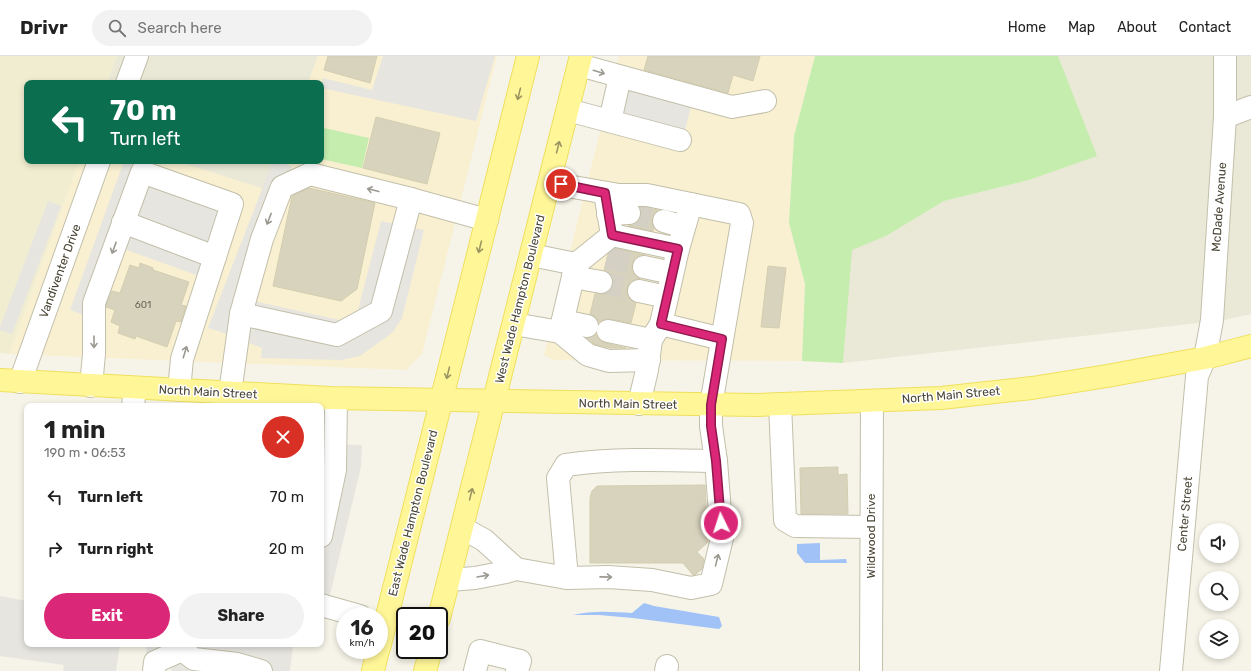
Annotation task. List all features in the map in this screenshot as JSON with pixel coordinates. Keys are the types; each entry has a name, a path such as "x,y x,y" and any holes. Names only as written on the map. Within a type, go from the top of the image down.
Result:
{"main road":[{"path":"441,401 528,56"},
{"name":"West Wade Hampton Boulevard","path":"494,402 580,61"},
{"name":"North Main Street","path":"10,381 91,386 134,397 179,390 241,398 336,398 711,405 780,404 941,398 1032,388 1205,358 1251,346"},
{"name":"East Wade Hampton Boulevard","path":"386,607 441,401"},
{"path":"442,607 494,402"},
{"name":"East Wade Hampton Boulevard","path":"373,671 376,659"},
{"path":"425,671 428,659"}],"street":[{"path":"128,80 137,56"},
{"name":"McDade Avenue","path":"1205,358 1212,320 1225,117 1226,56"},
{"path":"580,61 620,77 732,107 765,101"},
{"path":"610,121 620,77"},
{"path":"1225,117 1251,107"},
{"path":"568,110 680,140"},
{"name":"Vandiventer Drive","path":"10,381 98,164"},
{"path":"91,386 94,354 94,303 142,172 232,204 182,359 179,390"},
{"path":"241,398 241,314 262,239 282,187 310,174 411,199 487,220"},
{"path":"449,580 475,578 516,569 567,578 608,577 652,580 691,588 711,584 722,538 716,461 711,426 711,405 742,223 739,214 647,195 619,196 550,181"},
{"path":"605,193 616,221 678,249"},
{"path":"241,314 337,335 381,311 411,199"},
{"path":"639,404 678,249 674,224 691,204"},
{"path":"562,327 586,264 616,221"},
{"path":"124,222 215,257"},
{"path":"531,255 586,264 602,282"},
{"path":"644,267 672,273"},
{"path":"639,291 667,297"},
{"path":"514,324 562,327 587,326"},
{"path":"562,327 588,355 609,361 654,342"},
{"path":"608,331 654,342 722,339"},
{"name":"Center Street","path":"1171,671 1197,376 1205,358"},
{"path":"324,522 335,470 336,398"},
{"name":"Wildwood Drive","path":"871,671 872,401"},
{"path":"780,404 785,520 795,526 871,527"},
{"path":"567,578 558,478 566,466 595,461 716,461"},
{"path":"462,528 484,540 516,569"},
{"path":"324,606 336,609"},
{"path":"154,671 155,662 183,647 194,659 237,664 261,671"},
{"path":"475,671 480,651 520,661 517,671"}],"shaded area":[{"path":"0,56 117,56 108,80 24,80 24,164 78,164 9,354 0,353"},
{"path":"117,56 318,56 309,80 108,80"},
{"path":"318,56 497,56 422,354 406,370 9,354 78,164 186,164 268,190 278,164 324,164 324,80 309,80"},
{"path":"383,56 495,56 476,121 324,89 323,78 372,90"},
{"path":"619,56 815,56 794,136 789,223 805,284 802,361 553,360 544,355"},
{"path":"1058,56 1251,56 1251,314 1225,320 843,363 851,250 886,236 944,201 1029,180 1096,156"},
{"path":"626,85 692,103 680,149 613,131"},
{"path":"123,164 142,164 239,199 210,280 113,245 86,316 70,310"},
{"path":"185,164 278,164 268,191"},
{"path":"272,164 286,164 292,167 250,300 339,320 358,310 381,221 424,230 402,318 392,333 360,356 341,360 261,358 262,348 208,328"},
{"path":"48,201 61,206 12,334 0,330 0,327"},
{"path":"324,444 362,445 361,467 324,620"},
{"path":"0,596 24,600 24,647 120,647 116,671 63,671 64,665 0,656"},
{"path":"147,647 293,647 290,671 171,671 172,664 145,661"}],"green space":[{"path":"815,56 1058,56 1097,156 1029,180 944,201 886,236 852,250 843,363 802,361 805,284 789,223 794,136"},
{"path":"324,128 369,138 362,168 324,160"}],"water":[{"path":"820,543 820,560 846,559 847,563 805,563 797,553 797,544"},
{"path":"644,603 719,617 722,626 719,629 633,618 599,615 573,615 595,612 632,613"}],"building":[{"path":"328,56 377,56 370,83 324,70"},
{"path":"648,56 760,56 753,81 733,75 728,93 644,70"},
{"path":"376,117 440,133 427,184 363,168"},
{"path":"309,188 375,203 357,289 341,301 273,286 292,196"},
{"path":"640,208 658,210 652,218 653,231 628,226 635,224 640,219"},
{"path":"615,248 645,255 640,255 635,258 632,264 632,271 635,276 640,279 635,279 630,282 627,288 627,295 636,303 631,323 610,319 604,319 599,322 596,317 590,314 595,294 606,294 611,290 613,285 613,277 604,270 608,254"},
{"path":"140,263 153,268 153,270 189,282 181,305 186,306 181,322 176,321 167,347 136,336 135,339 118,333 120,326 111,322 115,310 106,307 112,291 120,293 130,265 139,268"},
{"path":"768,266 786,268 779,328 761,327"},
{"path":"596,335 600,341 626,348 611,348 594,344 587,338"},
{"path":"838,467 838,475 847,474 848,514 801,514 800,468"},
{"path":"705,485 708,542 697,552 704,559 702,569 696,574 693,575 683,563 590,563 590,498 592,491 597,486"}],"tunnel":[{"path":"629,213 664,221"},
{"path":"607,258 644,267"},
{"path":"601,282 639,291"}],"route":[{"path":"561,184 605,193 612,235 678,249 661,324 722,339 711,405 711,426 716,461 721,523"}]}
